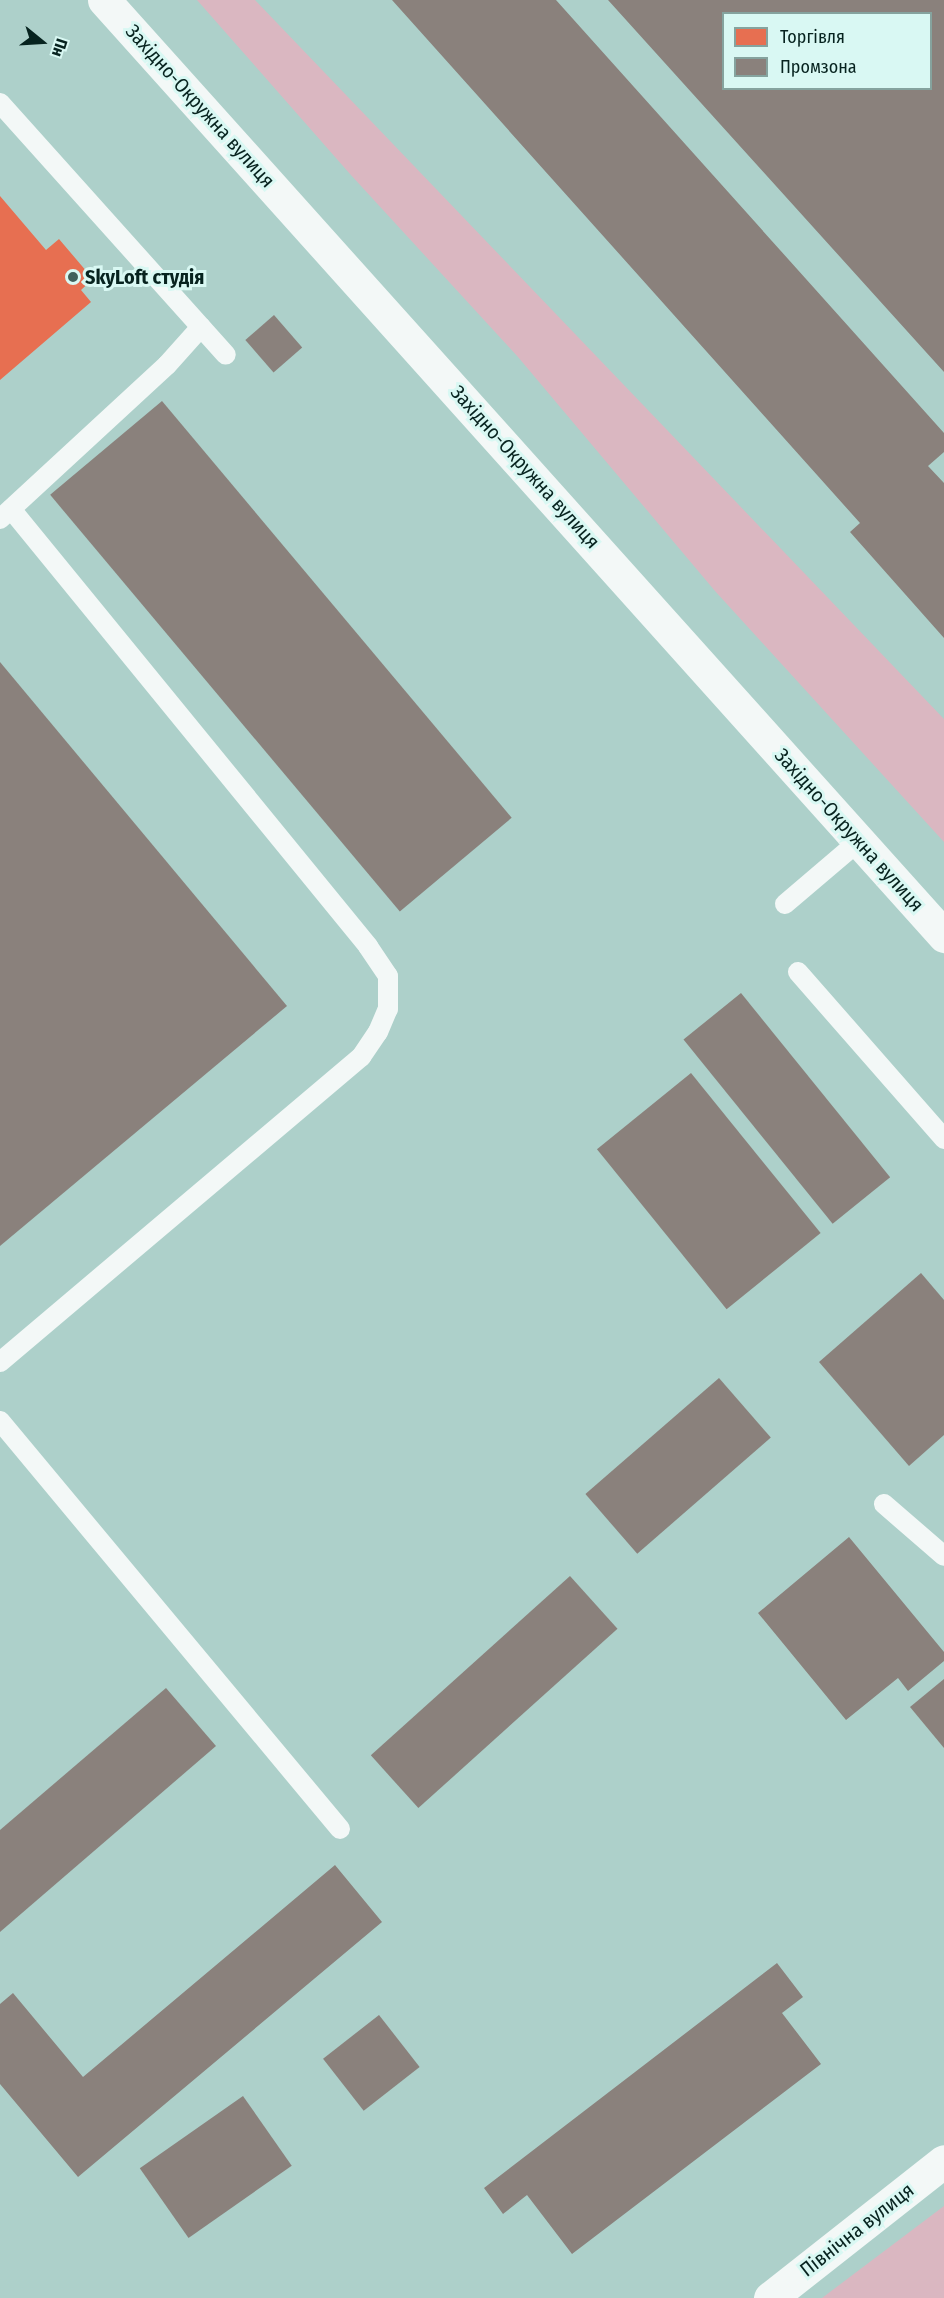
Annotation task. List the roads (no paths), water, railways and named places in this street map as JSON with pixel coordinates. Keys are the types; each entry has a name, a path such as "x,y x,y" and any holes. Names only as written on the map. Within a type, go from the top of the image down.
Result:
{"main road":[{"name":"Західно-Окружна вулиця","path":"104,0 944,936"},
{"name":"Північна вулиця","path":"770,2298 944,2161"}],"lane":[{"path":"2,110 226,355"},
{"path":"0,1362 360,1057 378,1032 387,1009 388,976 361,937 5,514 167,365 201,327"},
{"path":"785,904 859,841"},
{"path":"798,972 944,1139"},
{"path":"0,1421 340,1828"},
{"path":"884,1504 944,1556"}],"place":[{"name":"SkyLoft студія","path":"73,277"}]}
